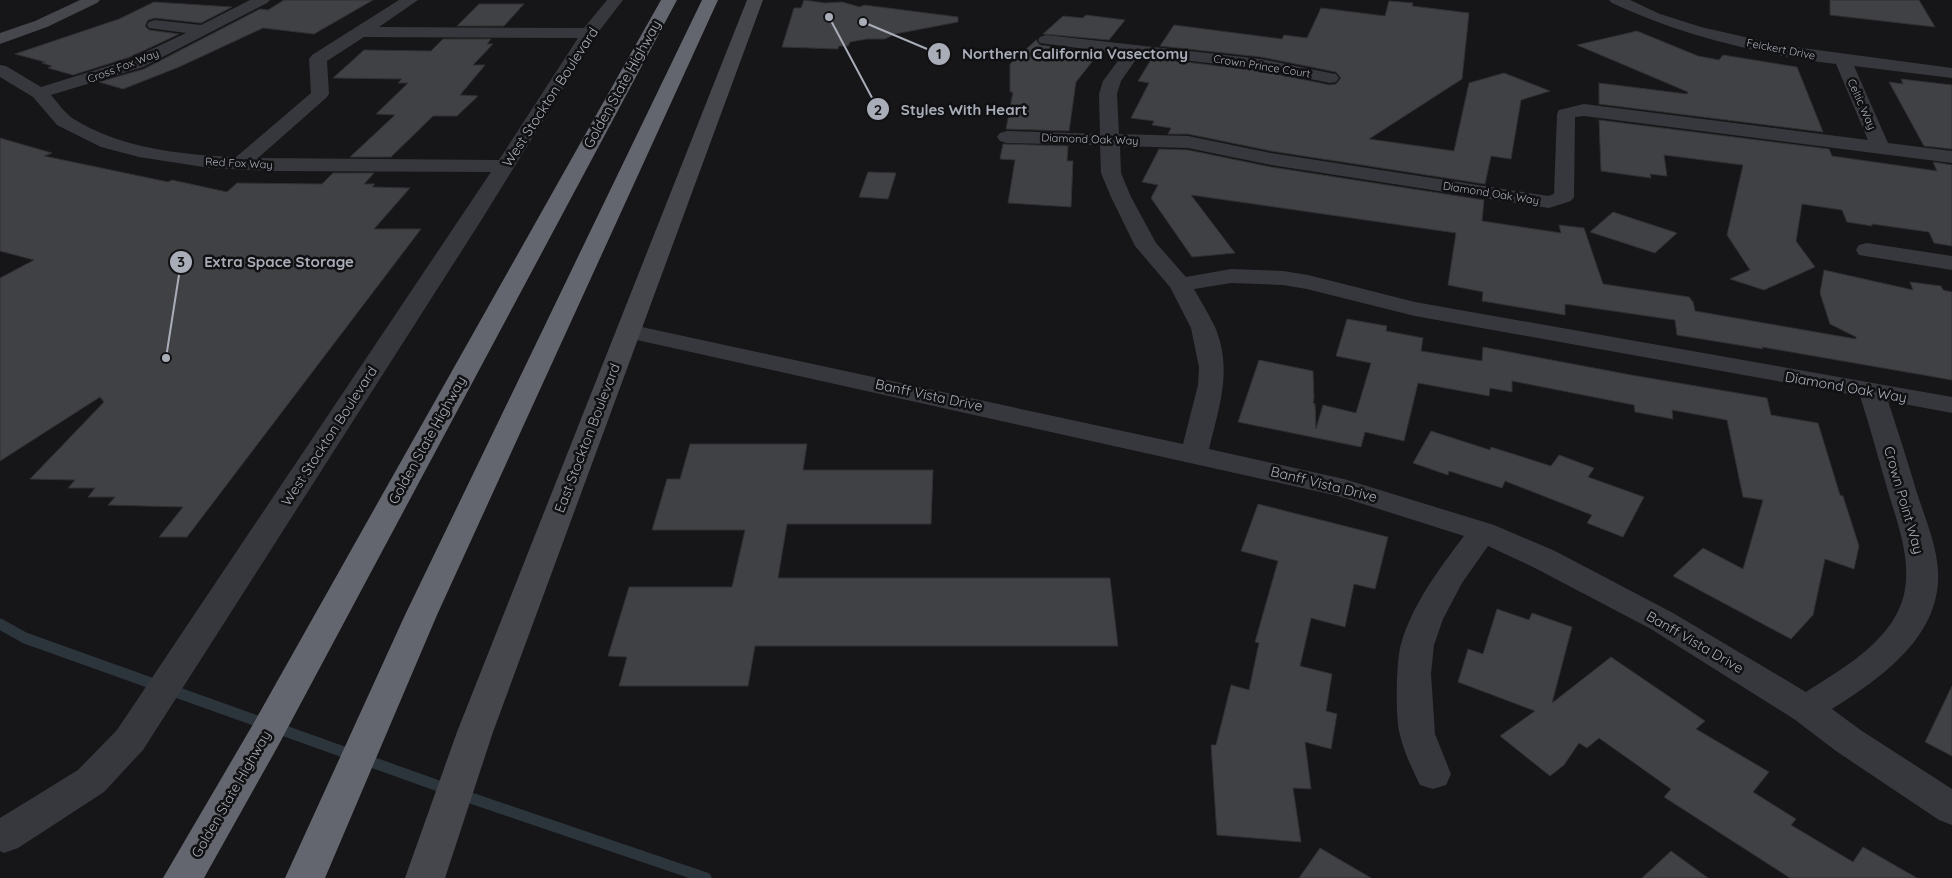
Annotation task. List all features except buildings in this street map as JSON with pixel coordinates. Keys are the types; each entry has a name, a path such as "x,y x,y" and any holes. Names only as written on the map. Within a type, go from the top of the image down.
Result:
{"highway":[{"name":"Golden State Highway","path":"183,878 289,692 669,0"},
{"path":"305,878 379,707 710,0"},
{"path":"176,878 208,833"}],"street":[{"path":"0,39 41,24 92,0"},
{"name":"Cross Fox Way","path":"39,94 137,62 262,0"},
{"path":"241,164 320,94 318,59 410,0"},
{"name":"West Stockton Boulevard","path":"4,836 91,781 130,740 589,33 615,0"},
{"name":"East Stockton Boulevard","path":"429,868 475,732 755,0"},
{"name":"Feickert Drive","path":"1617,0 1657,18 1703,32 1776,48 1842,59 1952,73"},
{"name":"Cross Fox Way","path":"154,26 204,30"},
{"path":"360,32 589,33"},
{"name":"Crown Prince Court","path":"1046,40 1284,67 1330,78"},
{"path":"1135,49 1112,81 1108,94 1112,173 1132,221 1146,246 1180,285 1202,328 1212,367 1211,385 1194,453"},
{"name":"Celtic Way","path":"1842,59 1881,148"},
{"name":"Red Fox Way","path":"0,70 39,94 64,121 108,143 173,158 241,164 504,166"},
{"name":"Diamond Oak Way","path":"1008,136 1188,142 1271,160 1549,202 1564,197 1566,114 1584,110 1952,157"},
{"path":"1867,250 1952,263"},
{"name":"Diamond Oak Way","path":"1180,285 1231,276 1282,278 1308,282 1415,309 1952,405"},
{"name":"Banff Vista Drive","path":"628,331 1194,453 1344,488 1483,532 1544,559 1662,621 1806,709 1849,741 1952,809"},
{"name":"Crown Point Way","path":"1806,709 1868,667 1888,649 1905,629 1919,598 1922,583 1922,563 1916,536 1872,392"},
{"path":"1433,774 1417,734 1414,674 1417,645 1427,619 1449,578 1483,532"}],"waterway":[{"path":"0,624 25,638 447,789"},
{"path":"462,795 706,878"}],"place":[{"name":"Styles With Heart","path":"829,17"},
{"name":"Northern California Vasectomy","path":"863,22"},
{"name":"Extra Space Storage","path":"166,358"}]}
